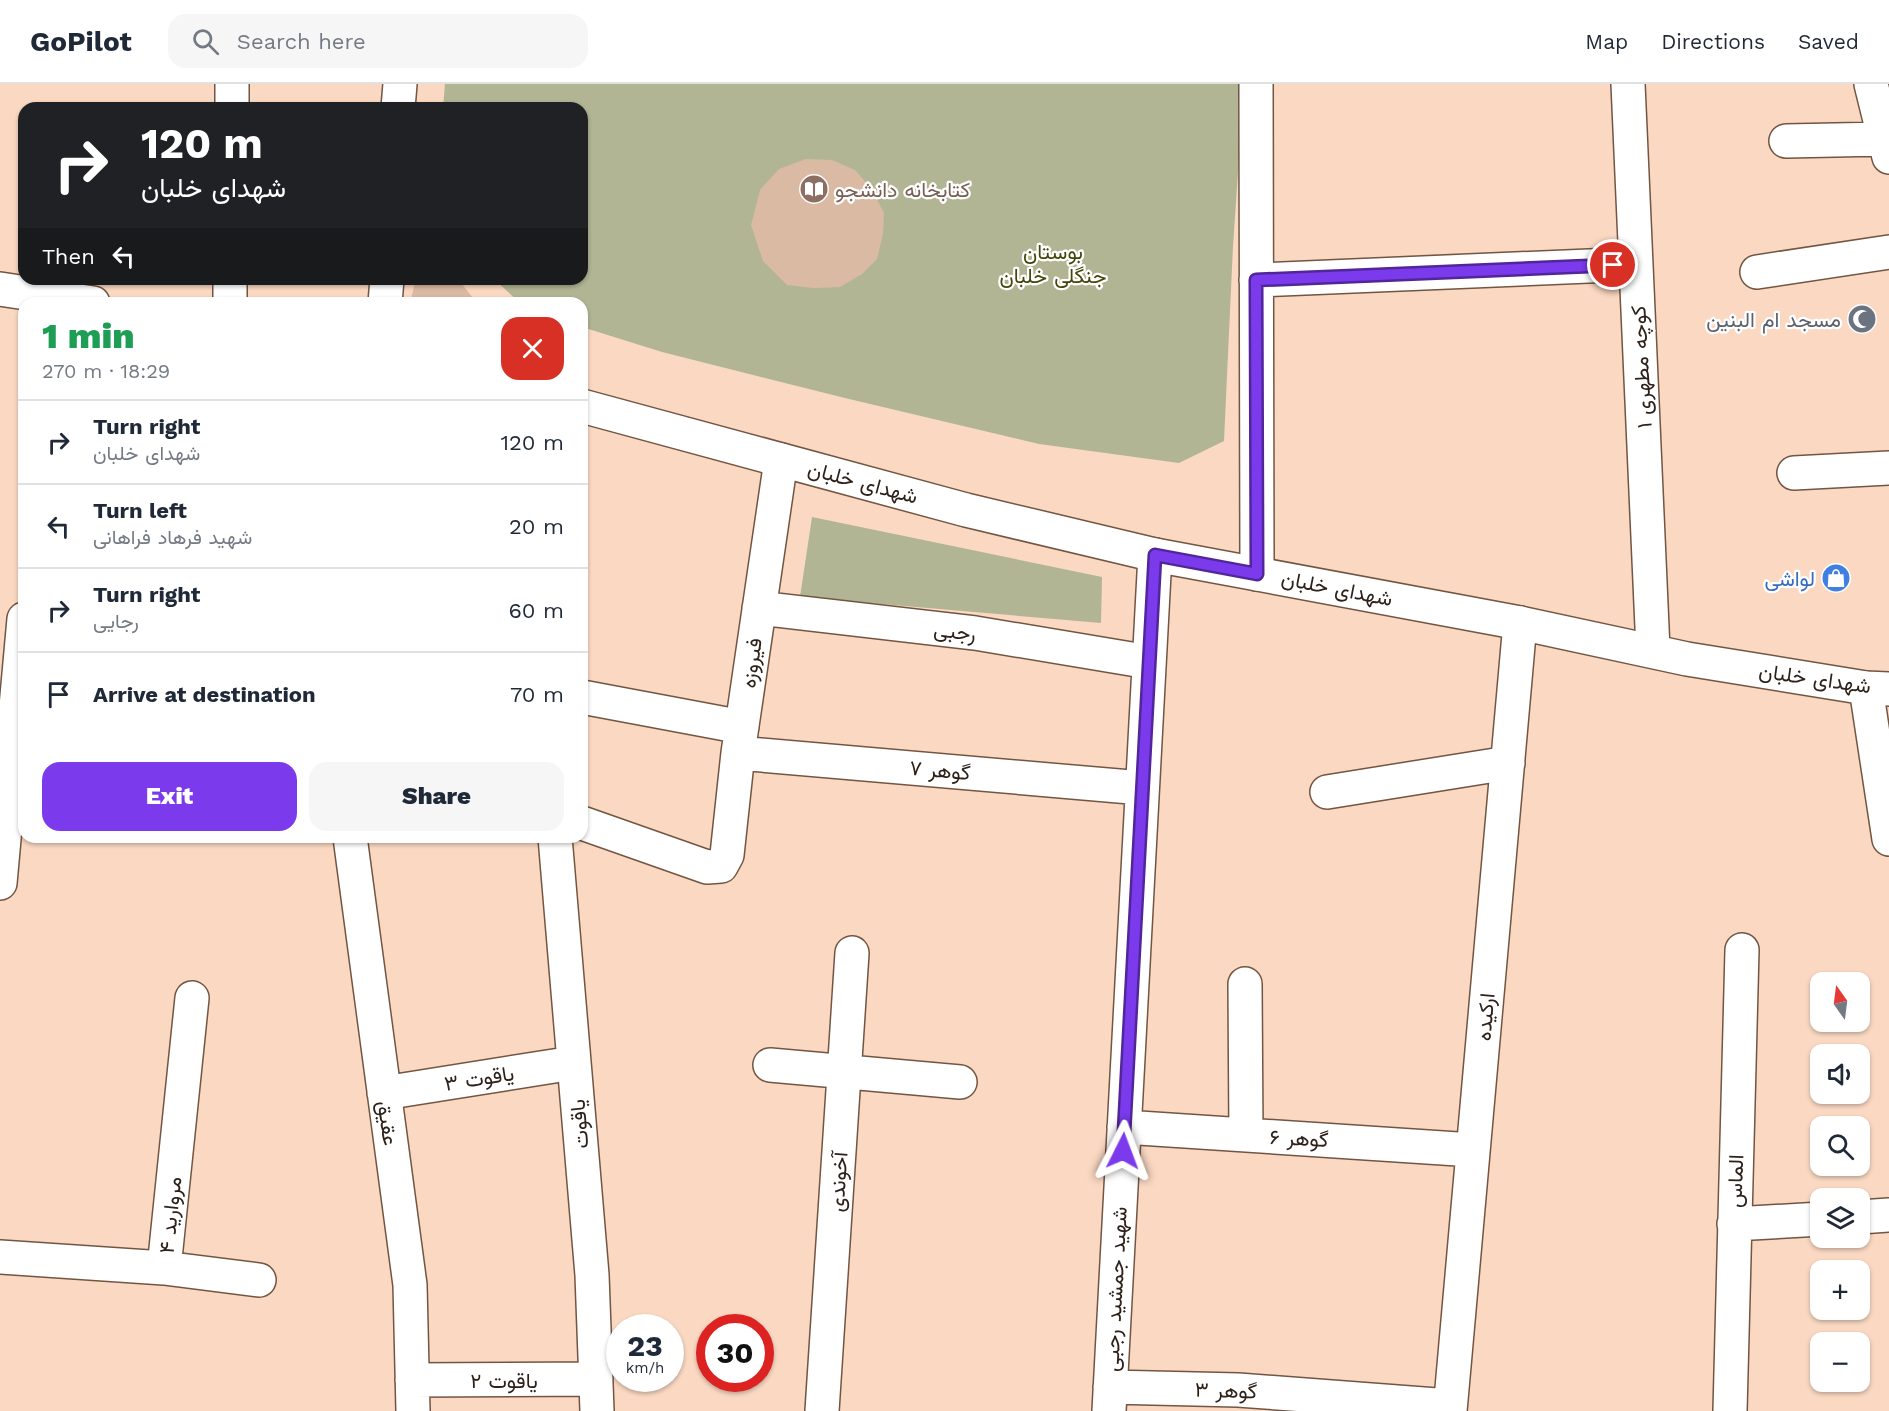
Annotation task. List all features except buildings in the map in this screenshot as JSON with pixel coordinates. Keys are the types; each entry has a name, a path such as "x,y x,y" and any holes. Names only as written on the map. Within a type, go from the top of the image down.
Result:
{"street":[{"path":"232,84 232,102"},
{"path":"398,102 400,84"},
{"path":"1256,84 1257,574"},
{"name":"کوچه مطهری ۱","path":"1628,84 1653,650"},
{"path":"1786,141 1887,148 1871,84"},
{"path":"1757,272 1889,252"},
{"path":"1256,280 1636,264"},
{"path":"0,290 37,297"},
{"name":"شهدای خلبان","path":"588,408 966,510 1155,555 1520,623 1687,658 1877,688"},
{"name":"فیروزه","path":"588,825 707,867 721,866 727,855 740,740 781,460"},
{"path":"1794,473 1889,468"},
{"name":"شهید جمشید رجبی","path":"1109,1399 1155,555"},
{"name":"رجبی","path":"759,608 975,633 1149,662"},
{"name":"ارکیده","path":"1450,1409 1520,623"},
{"path":"0,883 18,685"},
{"path":"1877,688 1889,839"},
{"name":"گوهر ۷","path":"588,699 740,740 1142,788"},
{"path":"1327,792 1508,763"},
{"name":"عقیق","path":"351,843 410,1285 413,1396"},
{"name":"یاقوت","path":"555,843 592,1275 597,1411"},
{"name":"الماس","path":"1730,1411 1742,950"},
{"name":"آخوندی","path":"822,1411 852,953"},
{"path":"1245,984 1246,1135"},
{"name":"مروارید ۴","path":"0,1257 164,1268 192,998"},
{"name":"یاقوت ۳","path":"384,1093 573,1063"},
{"path":"770,1065 960,1082"},
{"name":"گوهر ۶","path":"1124,1127 1473,1150"},
{"path":"1870,1216 1889,1215"},
{"path":"1734,1224 1810,1220"},
{"path":"164,1268 259,1280"},
{"name":"یاقوت ۲","path":"413,1396 596,1379"},
{"name":"گوهر ۳","path":"1109,1399 1238,1390 1450,1409"}],"green space":[{"name":"بوستان جنگلی خلبان","path":"445,84 1244,84 1233,246 1224,441 1179,463 1039,444 662,352 588,329 588,297 514,297 500,285 588,285 588,102 444,102"},
{"path":"812,517 1102,577 1101,623 800,597"}],"place":[{"name":"کتابخانه دانشجو","path":"814,189"},
{"name":"مسجد ام البنین","path":"1862,319"},
{"name":"لواشی","path":"1836,578"}],"route":[{"path":"1123,1151 1155,555 1257,574 1256,280 1613,265"}]}
